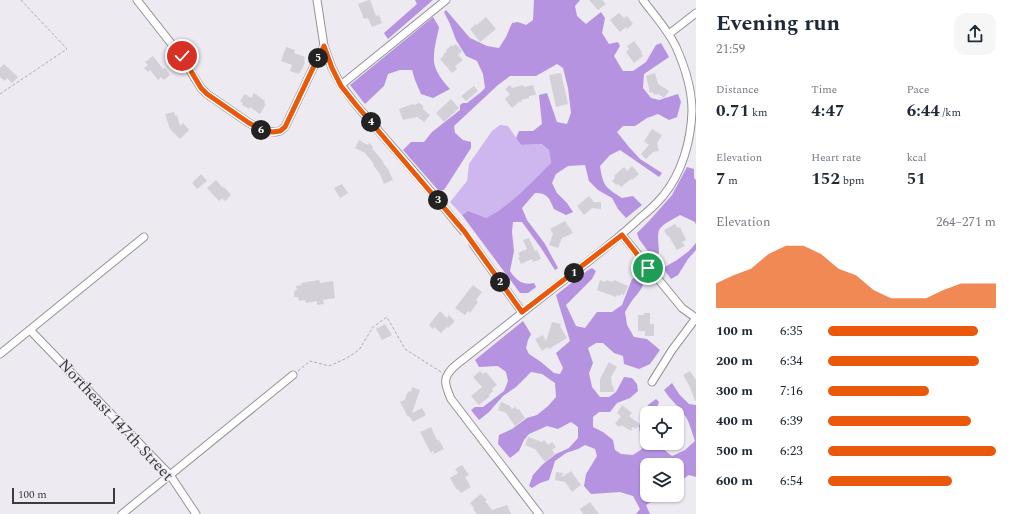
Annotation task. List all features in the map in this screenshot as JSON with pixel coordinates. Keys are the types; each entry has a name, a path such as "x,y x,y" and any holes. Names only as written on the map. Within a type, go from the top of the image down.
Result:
{"street":[{"path":"137,0 182,56 201,88 207,94 249,123 264,131 280,131 285,127 324,46"},
{"path":"317,0 324,46 332,68 341,86 464,231"},
{"path":"341,86 446,0"},
{"path":"539,514 451,399 446,378 456,365 622,235 653,207 670,186 680,166 686,149 690,130 692,111 690,91 688,78 676,47 669,34 643,0"},
{"path":"669,34 696,13"},
{"path":"622,235 682,308 696,318 672,350 652,382"},
{"path":"0,354 144,237"},
{"path":"473,244 522,312"},
{"name":"Northeast 147th Street","path":"30,330 170,474 196,514"},
{"path":"122,514 294,375"}],"path":[{"path":"0,94 67,49 21,0"},
{"path":"294,375 310,361 329,366 347,358 359,350 374,327 386,317 405,349 446,378"}],"shaded area":[{"path":"415,0 433,0 388,39 384,33 417,4"},
{"path":"534,0 580,0 575,6 577,16 586,24 601,12 605,18 602,33 609,44 618,42 620,46 614,56 623,71 633,71 646,62 656,45 661,43 669,57 644,74 643,88 651,98 659,100 678,94 681,102 677,117 669,120 658,114 647,118 635,126 623,126 617,132 640,159 662,173 659,177 620,150 610,155 600,166 602,178 608,188 622,198 633,196 642,205 626,218 618,209 612,198 598,190 589,181 585,165 568,166 556,174 552,183 557,193 567,203 573,212 566,215 554,209 548,197 539,193 535,193 522,208 527,220 545,244 558,268 555,270 522,222 513,222 512,232 514,251 510,271 520,282 526,284 534,283 536,287 528,293 520,293 462,215 468,211 486,218 495,213 520,193 551,163 549,150 541,144 521,145 516,138 519,131 533,131 542,124 539,95 547,93 557,122 567,124 571,113 568,88 563,68 557,64 536,76 510,76 498,85 454,126 455,133 463,140 471,142 471,148 444,190 438,190 403,150 411,142 424,142 432,132 460,110 460,105 467,103 485,88 483,74 477,61 466,56 456,40 444,12 446,10 470,38 487,46 499,48 512,23 518,22 526,25 533,20"},
{"path":"433,17 439,27 435,44 434,62 440,77 450,89 433,98 421,94 412,70 400,70 388,74 384,86 365,104 350,85"},
{"path":"500,125 508,126 521,145 540,144 549,150 551,163 512,201 495,214 486,219 468,211 462,215 450,202 467,181 469,164 492,131"},
{"path":"687,167 694,169 694,178 696,180 696,225 695,222 680,215 663,225 658,232 659,253 653,258 639,239 637,233 672,195"},
{"path":"696,243 696,250 688,259 678,275 671,279 663,268 689,251"},
{"path":"592,268 596,271 592,279 566,305 576,326 585,328 597,312 612,312 622,305 632,279 643,273 644,280 642,287 625,312 627,325 634,337 647,339 660,350 650,364 639,369 624,364 623,356 614,353 603,343 596,343 588,348 593,363 589,373 592,387 600,397 609,397 616,392 624,377 632,378 637,384 638,391 630,398 617,403 610,412 599,412 593,417 593,427 603,432 613,440 615,450 621,454 633,455 640,450 664,450 672,456 685,450 695,441 684,414 684,406 677,406 664,390 672,383 679,394 689,404 696,405 696,477 689,475 684,478 684,458 640,458 640,502 650,502 646,505 650,514 636,514 640,509 633,496 620,492 591,494 584,486 586,474 597,456 595,449 585,445 566,453 555,461 549,480 532,488 529,486 533,475 543,464 556,454 569,448 578,438 578,427 571,422 558,429 547,426 529,434 524,440 519,451 510,458 498,444 499,435 512,429 527,418 537,415 556,397 555,383 542,374 531,372 516,387 503,396 489,412 479,420 471,410 475,407 483,407 504,391 508,381 506,372 498,366 479,367 475,360 523,321 531,334 526,348 529,354 554,373 560,374 563,368 556,353 570,341 556,295"},
{"path":"656,399 659,402 658,406 648,406"}],"building":[{"path":"369,0 376,16 379,15 382,23 372,27 368,18 364,19 358,4"},
{"path":"589,0 602,0 606,4 598,10"},
{"path":"619,13 624,18 627,16 633,24 620,32 610,20"},
{"path":"486,17 496,29 480,42 470,29"},
{"path":"634,41 642,52 641,53 643,56 634,63 626,52 629,49 627,46"},
{"path":"456,44 462,51 458,55 463,60 455,66 457,69 452,73 440,59 444,56 443,55 447,51 446,50 452,45 453,46"},
{"path":"286,47 295,50 294,53 305,57 305,62 299,74 290,71 292,65 281,61"},
{"path":"153,56 163,69 165,68 170,75 164,80 161,77 158,80 150,70 148,72 144,68 148,65 145,62"},
{"path":"4,64 18,77 12,83 7,78 5,81 0,77 0,68"},
{"path":"561,73 568,104 556,107 549,75"},
{"path":"655,73 658,84 669,91 664,98 658,94 654,95 653,92 650,93 646,76"},
{"path":"510,85 512,88 523,85 524,87 533,85 536,95 529,96 529,98 521,100 522,102 519,102 512,108 505,99 510,94 505,89"},
{"path":"474,86 478,91 466,101 461,96"},
{"path":"254,93 265,101 264,103 266,104 260,114 250,107 249,109 242,105 243,103 240,101 245,94 251,98"},
{"path":"451,99 459,108 444,122 436,113"},
{"path":"419,103 430,115 424,122 417,117 403,120 399,109"},
{"path":"174,112 175,116 177,115 180,126 183,123 189,130 180,139 170,129 165,114"},
{"path":"652,129 662,135 657,143 659,151 653,152 646,159 641,154 649,145 644,141"},
{"path":"359,140 367,145 369,143 373,147 372,148 388,169 393,180 384,184 380,174 373,165 374,164 365,153 355,148"},
{"path":"632,166 639,174 632,180 631,179 621,187 612,181 615,178 614,176 624,167 627,171"},
{"path":"201,174 207,181 197,189 192,183"},
{"path":"216,180 231,195 225,201 222,198 219,201 207,188"},
{"path":"342,184 348,193 340,198 334,188"},
{"path":"589,196 594,202 601,202 601,209 592,208 584,215 577,206"},
{"path":"565,221 573,233 562,238 558,248 549,245 553,234 550,229"},
{"path":"675,224 678,228 680,227 686,240 682,242 685,246 677,250 664,230"},
{"path":"529,238 535,251 537,250 541,259 533,262 532,259 521,264 518,253 527,249 523,240"},
{"path":"319,280 320,283 333,281 335,298 323,300 324,304 317,305 317,301 306,303 305,300 299,301 298,297 294,297 294,291 297,290 296,286 302,285 301,283"},
{"path":"600,280 605,282 606,280 613,282 614,280 628,286 624,295 617,295 616,297 597,290"},
{"path":"473,285 482,292 476,300 478,302 470,313 468,311 465,315 455,308"},
{"path":"440,311 447,318 449,315 455,321 441,333 429,325"},
{"path":"644,313 650,313 650,324 654,324 654,336 645,336 645,331 638,331 638,315 644,315"},
{"path":"552,322 561,324 560,326 567,338 549,349 548,347 542,351 535,339 543,335 546,341"},
{"path":"385,324 392,335 382,340 376,329"},
{"path":"609,362 617,367 611,377 614,392 600,392 600,379"},
{"path":"480,371 483,374 486,372 497,385 492,389 493,391 489,395 490,396 479,405 471,396 482,387 473,377"},
{"path":"690,371 696,380 696,401 683,375"},
{"path":"412,387 420,390 412,413 422,408 426,415 413,422 409,416 408,417 400,402 405,400 407,393 409,391 411,392"},
{"path":"501,402 510,406 512,409 515,407 518,410 519,409 525,418 515,426 506,413 498,410"},
{"path":"622,405 632,413 629,416 640,424 636,429 633,427 631,431 621,425 620,427 615,424 621,416 617,413"},
{"path":"431,427 437,440 439,440 444,449 434,454 433,451 431,453 420,432"},
{"path":"528,437 542,442 544,440 548,445 552,442 556,447 552,450 555,454 545,462 535,449 525,445"},
{"path":"462,465 469,475 465,477 471,487 461,493 458,489 457,490 450,478 458,473 455,469"},
{"path":"571,471 581,485 572,492 565,482 555,480 556,472 563,473 562,477"},
{"path":"481,494 487,500 485,501 492,510 507,505 511,514 477,514 470,503"},
{"path":"590,502 599,514 583,514 580,509"}],"route":[{"path":"182,56 201,88 207,94 249,123 264,131 273,132 280,131 285,127 324,46 332,68 341,86 464,231 522,312 622,235 648,268"}]}
